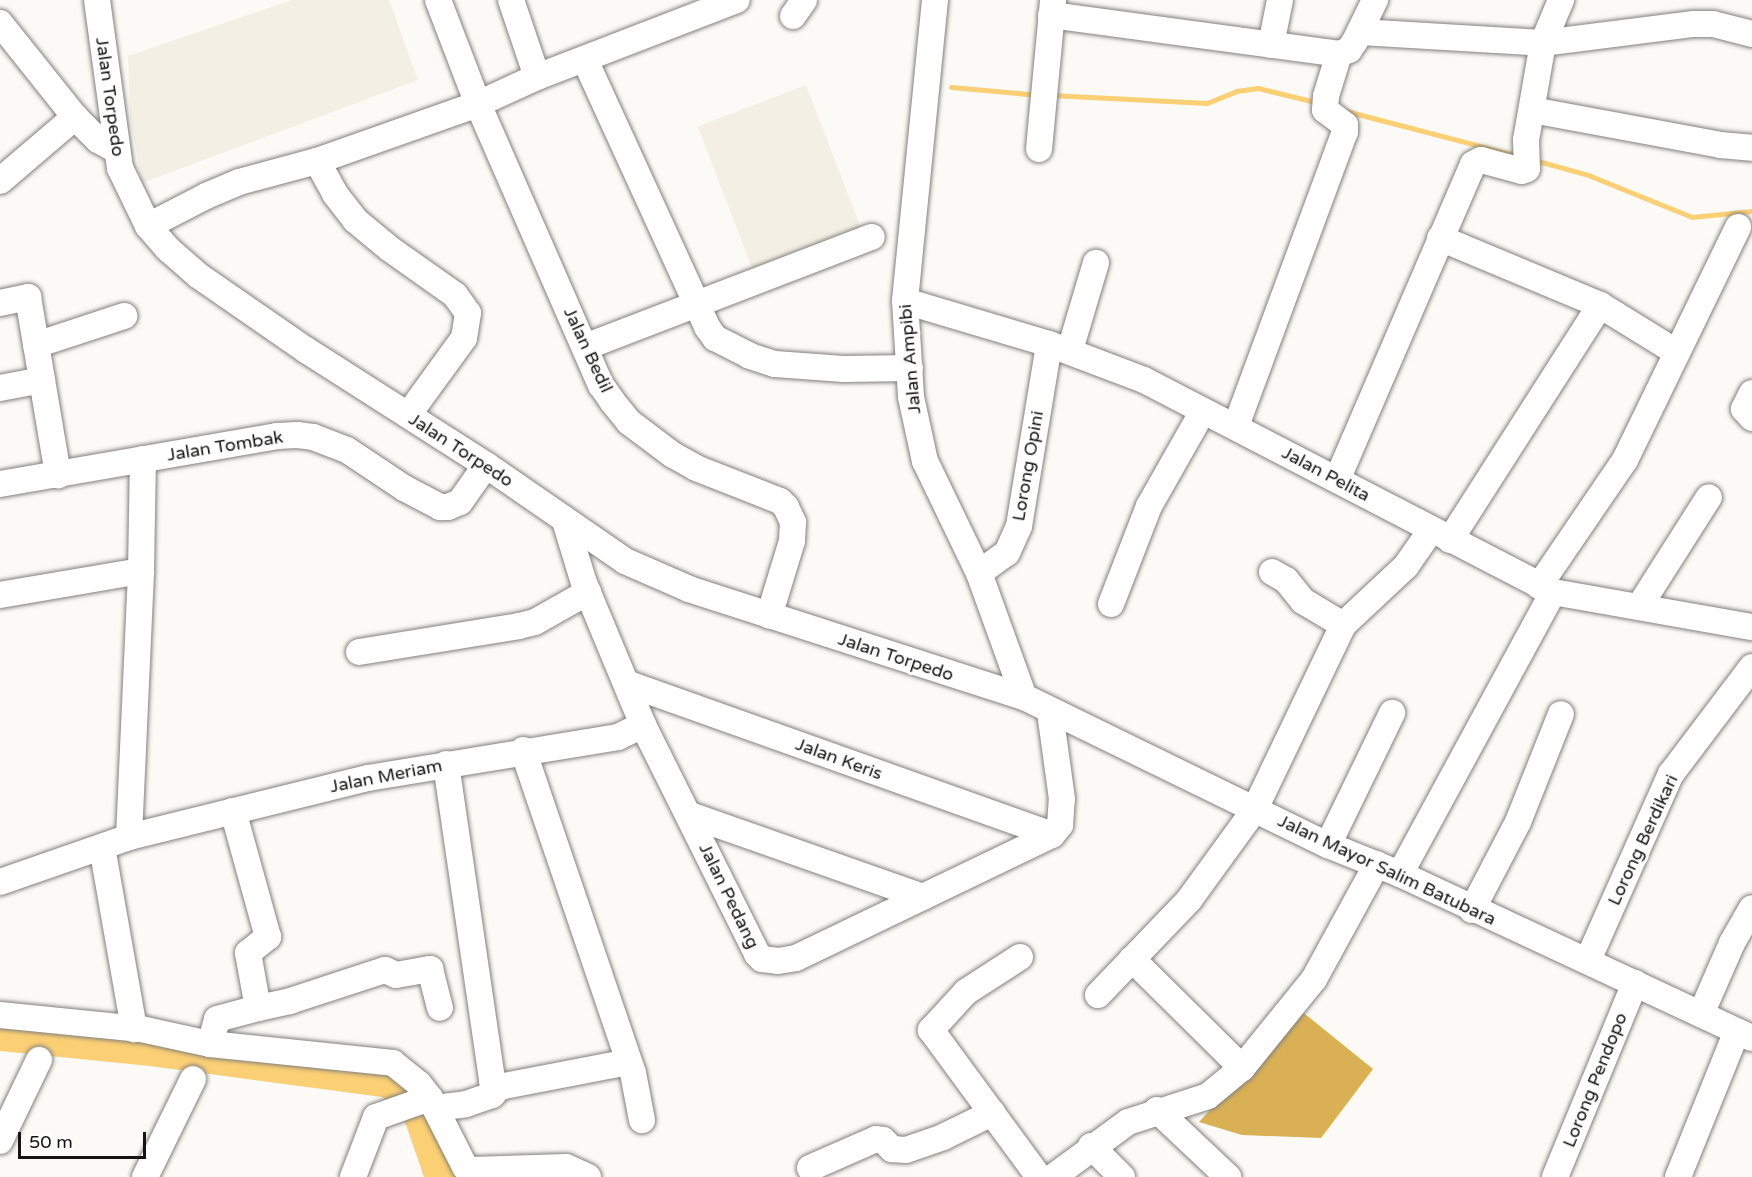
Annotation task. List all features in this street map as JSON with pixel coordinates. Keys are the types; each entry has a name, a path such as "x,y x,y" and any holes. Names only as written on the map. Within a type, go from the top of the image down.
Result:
{"street":[{"name":"Jalan Torpedo","path":"97,0 116,150 125,179 148,226 168,249 199,276 306,350 486,465 625,561 688,589 1024,697"},
{"name":"Jalan Bedil","path":"438,0 478,104 602,385 612,401 629,422 648,438 696,468 780,501 786,507 793,522 792,541 769,616"},
{"path":"511,0 537,77"},
{"path":"148,226 239,182 317,161 478,104 537,77 737,0"},
{"name":"Jalan Ampibi","path":"935,0 926,116 905,301 916,428 925,461 979,573 1024,697"},
{"path":"1271,45 1280,0"},
{"path":"1039,149 1052,7 1271,45 1340,54 1349,50 1375,0"},
{"path":"1337,480 1440,238 1476,161 1481,160 1522,171 1528,158 1532,110 1544,43 1560,0"},
{"path":"0,23 75,117 98,140 116,150"},
{"path":"1360,32 1544,43 1694,24 1713,24 1752,34"},
{"path":"1236,426 1345,132 1345,125 1325,103 1340,54"},
{"path":"585,60 696,304 715,338 758,359 804,367 910,368"},
{"path":"1532,110 1720,145 1752,148"},
{"path":"0,181 75,117"},
{"path":"317,161 335,194 356,220 390,249 455,295 468,313 464,338 408,415"},
{"path":"1053,1177 1091,1146 1128,1122 1157,1110 1208,1096 1242,1068 1314,979 1389,869 1546,589 1625,460 1738,227"},
{"path":"585,347 872,237"},
{"path":"1440,238 1600,305 1676,351"},
{"name":"Lorong Opini","path":"979,573 1007,553 1019,526 1059,347 1096,263"},
{"path":"0,303 28,297 58,475"},
{"name":"Jalan Pelita","path":"905,301 1059,347 1144,380 1546,589 1752,627"},
{"path":"1098,995 1190,900 1255,809 1343,625 1441,535 1600,305"},
{"path":"36,345 124,316"},
{"path":"0,388 42,380"},
{"path":"1752,393 1744,409 1752,418"},
{"path":"1111,604 1149,506 1203,411"},
{"name":"Jalan Tombak","path":"0,484 277,436 313,437 347,450 404,488 440,507 448,507 460,502 486,465"},
{"path":"129,837 141,571 142,459"},
{"path":"1639,607 1709,497"},
{"name":"Jalan Pedang","path":"565,521 588,592 643,724 757,954 762,959 778,961 796,958 1052,835"},
{"path":"0,595 141,571"},
{"path":"1272,572 1286,580 1303,601 1343,625"},
{"path":"359,652 535,622 588,592"},
{"name":"Lorong Berdikari","path":"1588,960 1671,774 1752,667"},
{"name":"Jalan Keris","path":"626,683 1052,835"},
{"name":"Jalan Mayor Salim Batubara","path":"1024,697 1050,712 1328,845 1389,869 1472,910 1588,960 1744,1034"},
{"path":"1050,712 1062,798 1060,825 1052,835"},
{"path":"1328,845 1392,713"},
{"path":"1472,910 1518,822 1561,714"},
{"name":"Jalan Meriam","path":"0,882 129,837 233,811 368,778 523,750 618,736 643,724"},
{"path":"523,750 629,1062 642,1120"},
{"path":"446,764 492,1080 500,1086"},
{"path":"233,811 268,935 266,941 250,949 248,953 258,1008"},
{"path":"690,815 923,897"},
{"path":"102,847 134,1029"},
{"path":"1701,1014 1732,943 1752,908"},
{"path":"1020,957 966,992 931,1030 1039,1177"},
{"path":"1132,959 1242,1068"},
{"path":"210,1044 215,1020 290,1001 385,970 398,975 429,969 432,971 440,1008"},
{"name":"Lorong Pendopo","path":"1555,1177 1635,983"},
{"path":"0,1015 134,1029 210,1044 393,1064 418,1084 430,1102 462,1165 471,1170 566,1167 588,1177"},
{"path":"1678,1177 1744,1034"},
{"path":"0,1141 39,1060"},
{"path":"353,1177 374,1120 379,1116 430,1102 466,1104 492,1095 500,1086 629,1062"},
{"path":"145,1177 193,1079"},
{"path":"1157,1110 1228,1177"},
{"path":"810,1168 876,1139 883,1140 892,1149 906,1150 943,1137 992,1113"},
{"path":"1091,1146 1122,1177"}],"shaded area":[{"path":"292,0 389,0 418,80 142,183 130,116 128,56"},
{"path":"806,85 865,239 757,281 698,127"},
{"path":"1300,1010 1373,1069 1321,1138 1242,1135 1199,1122"},
{"path":"0,1024 390,1066 412,1085 452,1169 573,1177 424,1177 406,1125 396,1109 382,1097 150,1066 0,1051"}],"waterway":[{"path":"951,87 1039,95"},
{"path":"1051,95 1207,103 1236,91 1258,88 1319,103"},
{"path":"1342,110 1519,156"},
{"path":"1534,160 1588,175 1692,217 1752,211"}]}
